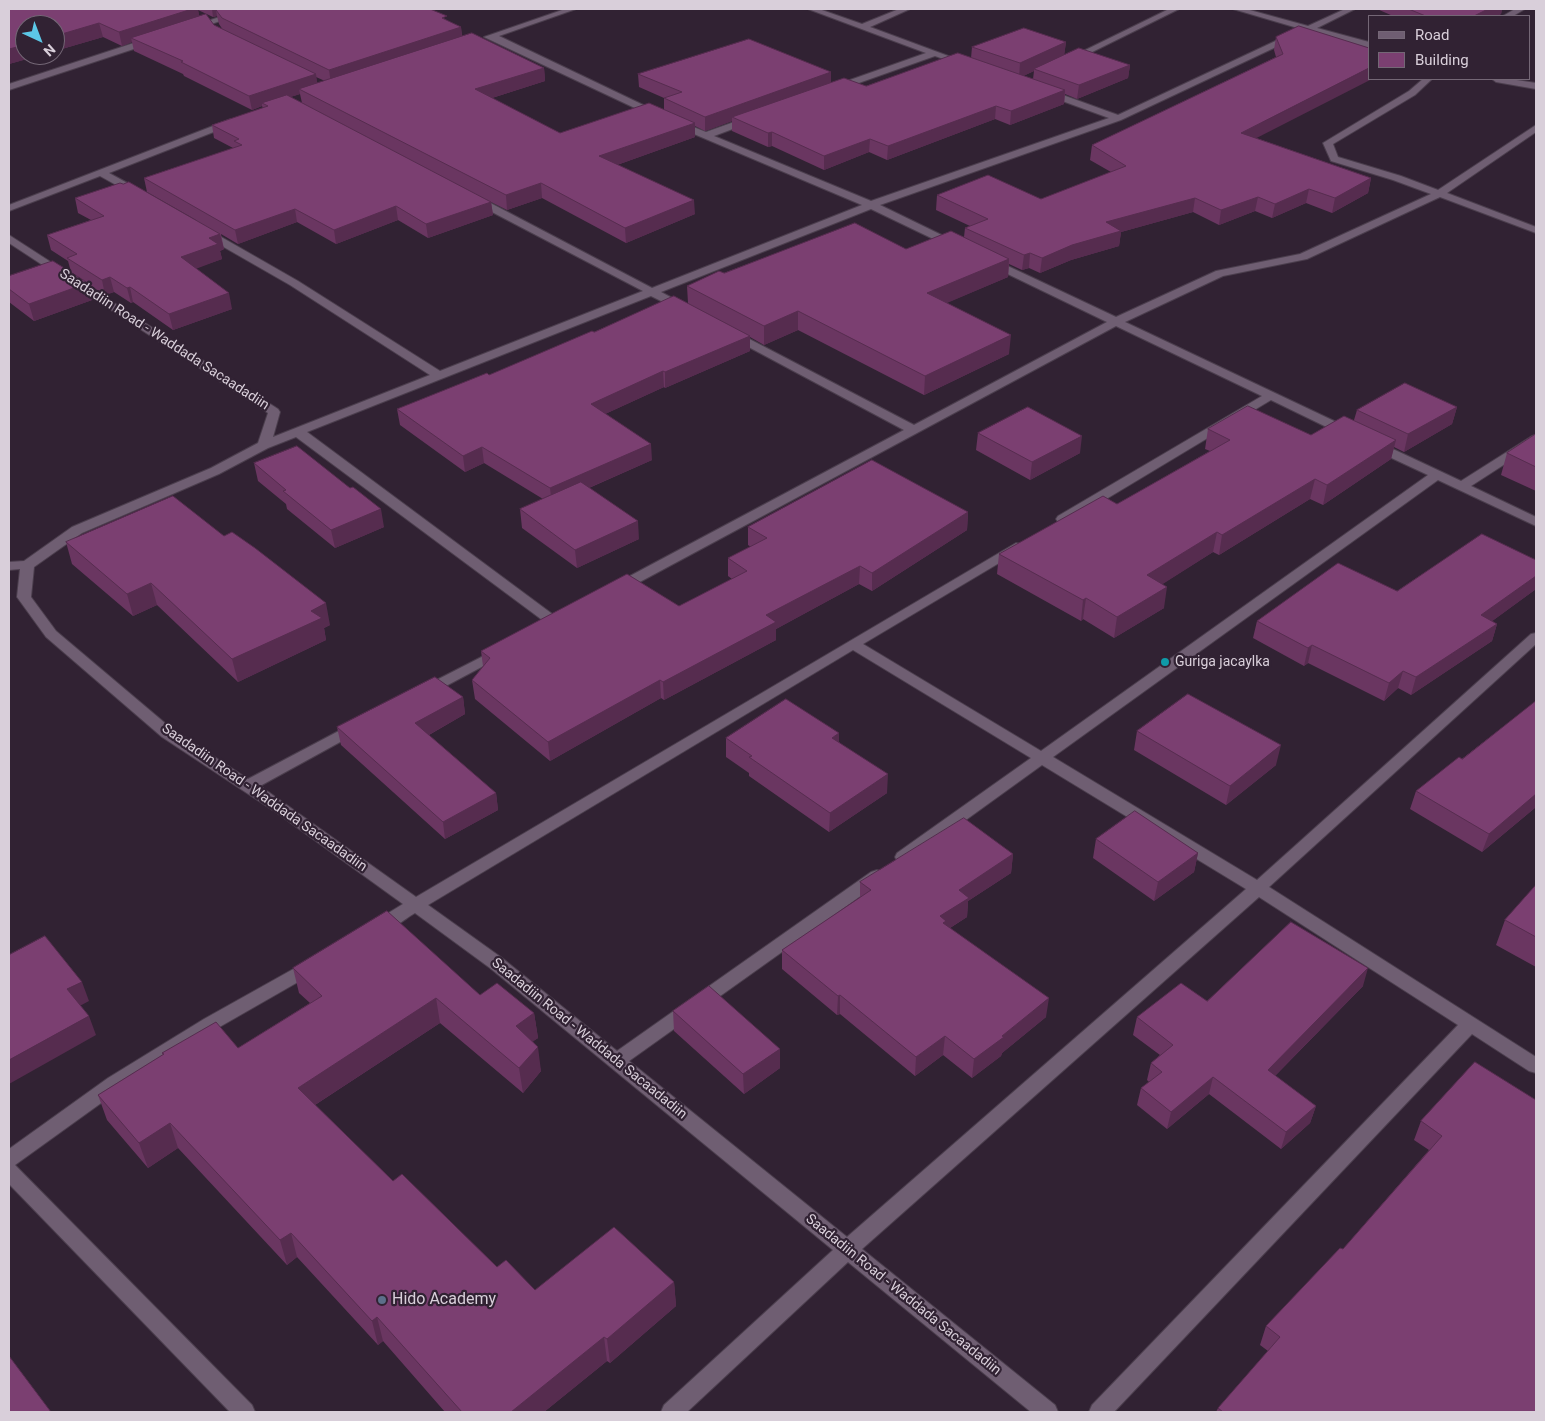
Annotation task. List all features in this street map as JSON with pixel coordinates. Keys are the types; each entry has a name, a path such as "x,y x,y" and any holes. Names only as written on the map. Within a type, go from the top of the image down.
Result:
{"street":[{"path":"183,30 213,25 251,9"},
{"path":"572,9 486,37 671,122 871,205 967,251"},
{"path":"812,9 977,68"},
{"path":"863,28 906,9"},
{"path":"1062,63 1175,9"},
{"path":"1237,9 1368,45"},
{"path":"9,566 27,565 77,530 215,471 264,446 871,205 1118,118 1351,9"},
{"path":"1509,15 1521,9"},
{"path":"202,17 213,25"},
{"path":"9,87 165,36"},
{"path":"824,93 934,53"},
{"path":"1427,80 1412,93 1328,144 1334,159 1439,194 1536,230"},
{"path":"1502,80 1536,86"},
{"path":"1038,90 1118,118"},
{"path":"705,136 760,116"},
{"path":"9,208 238,120"},
{"path":"606,594 1115,322 1220,273 1303,257 1439,194 1536,128"},
{"path":"102,173 148,199"},
{"path":"466,195 696,315"},
{"path":"191,224 294,283 440,376"},
{"name":"Saadadiin Road - Waddada Sacaadadiin","path":"9,238 48,269 274,412 264,446"},
{"path":"984,259 1536,522"},
{"path":"722,328 914,430"},
{"path":"1049,528 1270,396"},
{"path":"298,432 554,622"},
{"path":"1461,487 1536,439"},
{"path":"616,1061 1437,476"},
{"path":"365,935 1032,538"},
{"name":"Saadadiin Road - Waddada Sacaadadiin","path":"27,565 24,597 51,634 167,733 248,786 496,963 1047,1412"},
{"path":"672,1412 846,1250 1258,888 1536,637"},
{"path":"853,644 1258,888 1536,1066"},
{"path":"414,697 510,646"},
{"path":"248,786 370,720"},
{"path":"9,1159 115,1083 210,1024 330,955"},
{"path":"1100,1412 1470,1024"},
{"path":"9,1172 244,1412"}],"building":[{"path":"9,9 192,9 119,32 99,23 65,33 65,15 15,15 15,48 9,49"},
{"path":"430,9 447,16 442,18 461,27 329,70 222,18 216,10"},
{"path":"1409,9 1488,9 1476,15 1424,15"},
{"path":"206,14 214,25 316,74 249,96 181,62 183,61 131,38"},
{"path":"1299,26 1368,48 1368,69 1241,133 1371,178 1335,198 1309,189 1275,204 1258,197 1221,210 1195,198 1106,222 1121,231 1072,245 1042,258 1030,253 1024,255 965,228 988,219 937,195 988,175 1041,199 1126,166 1092,145 1283,54 1276,37"},
{"path":"1024,28 1066,42 1020,63 972,47"},
{"path":"472,33 544,68 475,89 560,133 649,103 695,123 599,156 694,200 625,228 541,183 506,195 299,89"},
{"path":"749,39 831,72 705,117 664,98 682,92 638,74"},
{"path":"1079,48 1130,65 1079,85 1034,69"},
{"path":"958,53 1065,90 1011,111 996,106 888,146 870,139 824,156 772,132 768,133 732,117 844,78 866,86"},
{"path":"287,95 491,202 426,224 396,206 334,230 295,209 235,230 144,178 242,145 234,141 239,139 212,125 268,106 262,103"},
{"path":"129,182 220,234 209,238 218,244 181,257 229,293 169,314 130,287 127,288 110,277 102,280 67,258 77,254 47,235 104,216 75,198 120,183"},
{"path":"855,223 906,249 951,231 1009,259 927,293 1011,335 925,376 798,311 764,326 687,286 719,271 724,273"},
{"path":"53,261 88,283 29,304 9,289 9,276"},
{"path":"674,296 750,336 665,372 663,371 591,404 651,444 550,488 482,447 463,456 397,409 487,373 489,375 592,331 594,332"},
{"path":"1405,383 1457,407 1408,434 1357,410"},
{"path":"1248,406 1311,435 1344,416 1396,440 1327,485 1315,479 1222,535 1217,532 1147,575 1167,587 1117,617 1086,598 1083,600 999,554 1103,496 1117,504 1230,440 1208,429"},
{"path":"1028,407 1082,436 1032,462 978,433"},
{"path":"1536,434 1536,467 1507,453"},
{"path":"297,446 350,488 353,487 381,509 331,530 283,491 286,490 254,463"},
{"path":"872,460 968,512 872,573 860,566 766,615 776,622 663,682 660,680 548,742 472,680 490,658 481,651 627,574 679,606 747,571 728,558 767,538 748,527"},
{"path":"581,482 638,521 575,550 520,509"},
{"path":"173,496 224,536 232,532 255,548 326,603 311,611 322,618 232,659 151,583 127,594 66,542"},
{"path":"1482,534 1536,560 1536,576 1481,615 1497,624 1416,677 1403,671 1389,683 1312,645 1308,648 1257,621 1338,563 1397,591"},
{"path":"435,677 463,697 415,723 496,793 443,822 337,727"},
{"path":"1188,694 1281,745 1230,786 1137,731"},
{"path":"786,699 839,733 832,738 888,774 830,813 749,757 752,756 726,738"},
{"path":"1536,701 1536,794 1489,834 1416,791 1459,757 1462,759"},
{"path":"1135,811 1198,853 1158,882 1096,839"},
{"path":"964,818 1013,854 959,890 969,898 940,916 946,921 943,923 1049,998 1002,1036 1004,1037 974,1059 945,1036 916,1057 782,950 871,890 860,882"},
{"path":"1536,885 1536,937 1505,920"},
{"path":"387,911 480,995 497,983 534,1013 516,1026 538,1047 519,1068 436,998 298,1088 393,1181 402,1174 497,1267 506,1260 535,1290 614,1227 674,1282 607,1339 604,1337 511,1412 462,1412 377,1317 372,1321 291,1233 280,1240 170,1123 139,1143 98,1095 164,1054 162,1053 216,1022 238,1048 322,996 293,968"},
{"path":"1291,922 1368,968 1268,1070 1316,1106 1286,1132 1213,1077 1171,1112 1141,1088 1162,1072 1151,1063 1173,1045 1137,1017 1181,983 1207,1001"},
{"path":"45,936 82,982 67,989 89,1016 9,1060 9,955"},
{"path":"709,986 780,1049 743,1074 673,1011"},
{"path":"1475,1062 1536,1100 1536,1411 1223,1412 1218,1408 1280,1337 1266,1326 1340,1248 1343,1249 1442,1136 1421,1121"},
{"path":"9,1356 51,1412 9,1412"}],"place":[{"name":"Guriga jacaylka","path":"1165,662"},
{"name":"Hido Academy","path":"382,1300"}]}
